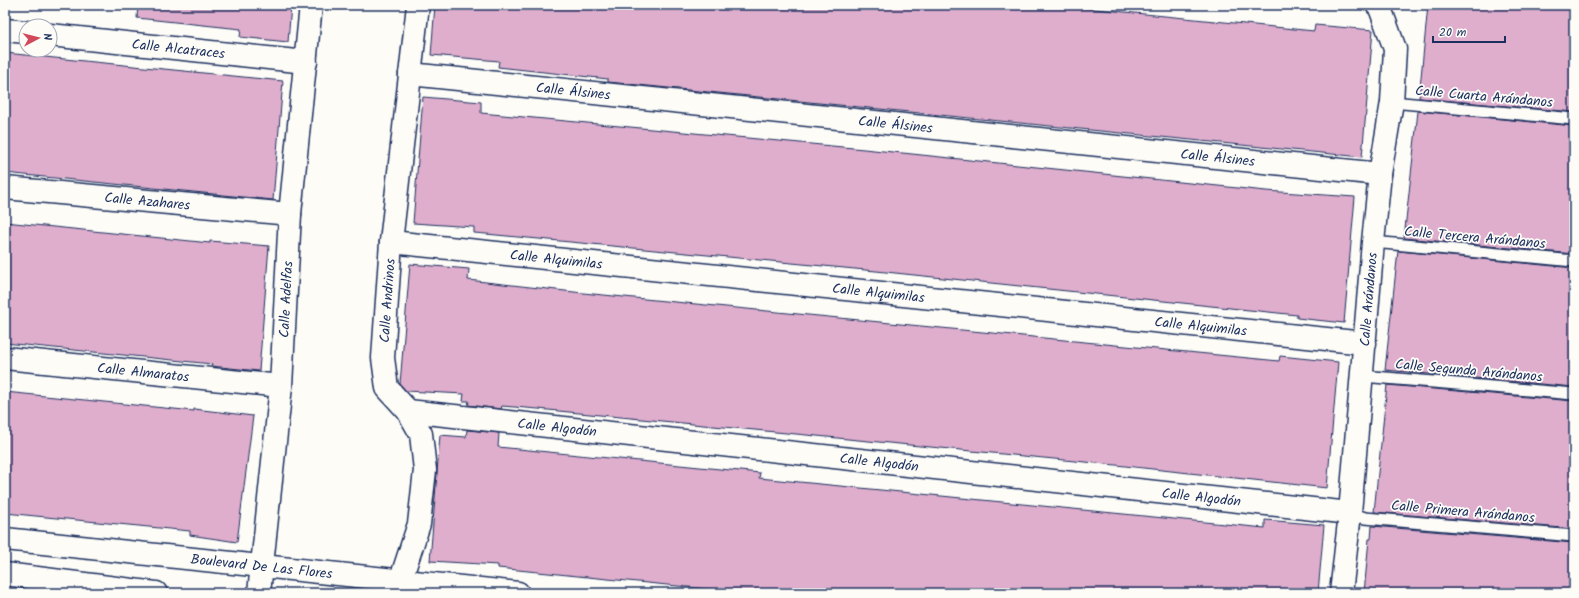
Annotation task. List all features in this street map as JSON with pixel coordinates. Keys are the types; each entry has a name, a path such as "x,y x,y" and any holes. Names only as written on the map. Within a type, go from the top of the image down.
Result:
{"street":[{"name":"Calle Adelfas","path":"258,593 281,386 290,214 312,5"},
{"name":"Calle Andrinos","path":"399,588 419,524 425,470 421,434 408,411 387,388 383,358 391,242 418,5"},
{"name":"Calle Arándanos","path":"1341,593 1350,513 1373,242 1380,174 1392,102 1396,49 1380,6"},
{"path":"5,30 18,31"},
{"name":"Calle Alcatraces","path":"58,36 306,62"},
{"name":"Calle Álsines","path":"410,74 1380,174"},
{"name":"Calle Azahares","path":"5,188 290,214"},
{"name":"Calle Alquimilas","path":"391,242 1365,343"},
{"name":"Calle Almaratos","path":"5,358 281,386"},
{"name":"Calle Algodón","path":"408,411 1350,513"},
{"name":"Boulevard De Las Flores","path":"5,539 262,567 345,584 518,593"},
{"path":"5,574 156,593"}],"lane":[{"name":"Calle Cuarta Arándanos","path":"1392,102 1574,119"},
{"name":"Calle Tercera Arándanos","path":"1373,242 1574,261"},
{"name":"Calle Segunda Arándanos","path":"1362,376 1574,394"},
{"name":"Calle Primera Arándanos","path":"1350,513 1365,518 1574,536"}],"building":[{"path":"138,5 291,5 288,42 240,37 241,29 137,18"},
{"path":"435,5 1055,5 1314,31 1315,25 1373,30 1362,157 608,82 608,79 498,67 499,61 431,55"},
{"path":"1428,5 1574,5 1574,112 1419,98"},
{"path":"5,53 18,54 18,58 55,58 283,81 273,200 5,173 5,121 8,100 5,100"},
{"path":"423,97 481,102 481,113 864,149 1266,191 1355,197 1344,323 1297,318 1297,315 876,271 474,233 474,227 413,223"},
{"path":"1418,111 1574,126 1574,254 1404,238"},
{"path":"5,222 210,243 210,241 269,246 259,371 211,366 212,364 5,343"},
{"path":"1398,251 1574,268 1574,387 1385,370"},
{"path":"410,264 469,269 468,280 583,293 1279,361 1280,356 1338,362 1327,488 1116,465 538,409 502,406 501,409 468,405 469,401 463,401 464,394 406,391 400,384"},
{"path":"1387,385 1574,401 1574,529 1374,512"},
{"path":"5,392 194,411 194,409 253,416 237,542 190,535 190,531 5,513"},
{"path":"467,430 499,433 498,447 760,473 759,478 1265,528 1265,520 1324,525 1318,593 747,593 498,568 498,565 430,561 440,435 466,437"},
{"path":"1372,526 1574,543 1574,593 1364,593 1369,539 1371,539"}]}
